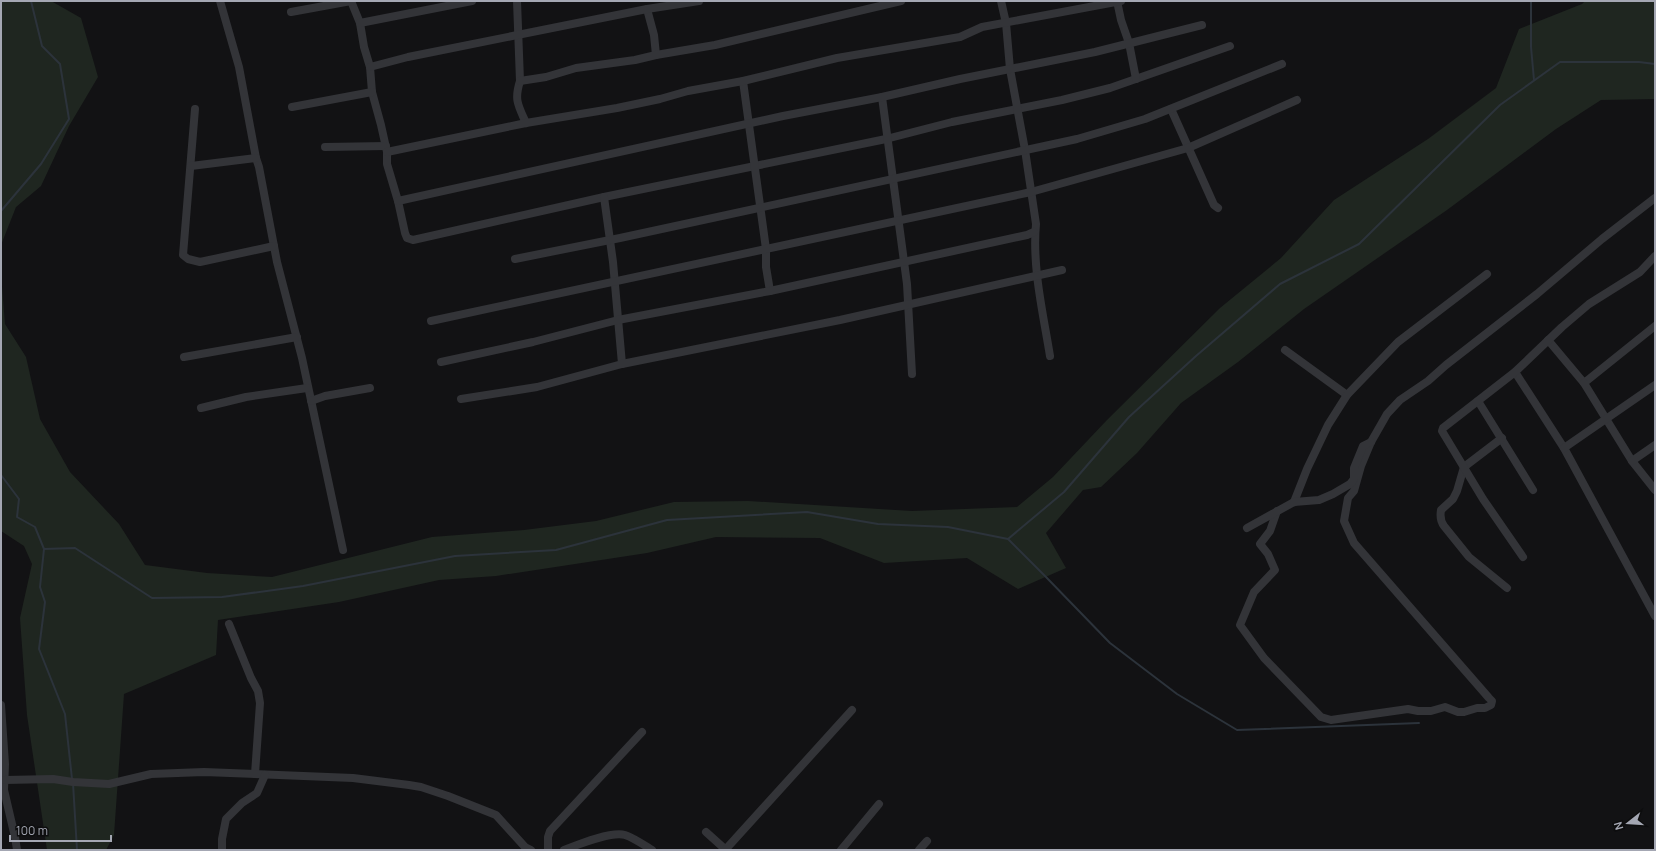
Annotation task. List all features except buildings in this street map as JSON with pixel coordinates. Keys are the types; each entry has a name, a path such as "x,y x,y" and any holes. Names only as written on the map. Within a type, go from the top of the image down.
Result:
{"street":[{"path":"220,1 239,67 274,246 297,338 344,550"},
{"path":"291,12 351,1 360,23 364,47 370,67 372,92 382,125 387,164 398,201 405,233 407,238 413,240 604,197 886,139 952,122 1062,100 1110,88 1230,46"},
{"path":"360,23 472,1"},
{"path":"517,1 517,36 520,81 516,93 517,102 526,123"},
{"path":"370,67 408,57 517,36 647,8 699,1"},
{"path":"520,81 546,77 576,68 622,62 715,45 887,2 901,1"},
{"path":"1001,1 1006,23 1010,69 1025,150 1036,224 1034,232 1038,275 1050,356"},
{"path":"326,147 386,149 617,108 660,99 688,91 743,81 837,58 960,37 982,27 1118,1 1121,20 1130,43 1136,79"},
{"path":"647,8 652,24 656,55"},
{"path":"398,201 1130,43 1202,25"},
{"path":"515,259 760,208 1084,137 1145,119 1282,64"},
{"path":"743,81 750,124 770,291"},
{"path":"292,107 372,92"},
{"path":"882,97 886,139 899,220 909,304 912,374"},
{"path":"431,321 1031,192 1188,148 1297,100"},
{"path":"1171,109 1214,205 1218,208"},
{"path":"195,110 183,255 188,259 200,262 274,246"},
{"path":"191,166 256,158"},
{"path":"604,197 615,281 622,364"},
{"path":"1277,511 1270,531 1260,544 1268,554 1275,570 1254,592 1240,625 1264,658 1290,685 1298,696 1315,712 1321,717 1331,720 1408,709 1431,711 1445,708 1464,712 1477,708 1485,708 1491,705 1492,701 1490,698 1354,543 1344,521 1348,498 1354,491 1361,466 1371,442 1387,414 1400,400 1428,381 1446,365 1537,294 1602,239 1655,198"},
{"path":"441,362 533,342 618,320 770,291 1027,235 1034,232"},
{"path":"1523,556 1483,499 1442,430 1515,372 1548,340 1589,304 1640,272 1655,256"},
{"path":"461,400 537,387 622,364 770,334 1062,270"},
{"path":"1294,502 1307,469 1328,425 1347,395 1398,342 1487,274"},
{"path":"1584,383 1655,326"},
{"path":"184,357 297,338"},
{"path":"1548,340 1584,383 1632,461 1655,490"},
{"path":"1285,350 1347,395"},
{"path":"1515,372 1564,448 1655,616"},
{"path":"1564,448 1605,418 1655,385"},
{"path":"201,408 246,397 307,388"},
{"path":"311,401 325,396 370,388"},
{"path":"1478,401 1533,490"},
{"path":"1502,438 1464,467 1453,499 1441,510 1441,522 1469,557 1507,588"},
{"path":"1247,528 1294,502 1324,498 1350,484 1354,479 1354,468 1363,446 1371,442"},
{"path":"1632,461 1655,445"},
{"path":"229,624 251,678 258,691 260,703 255,774"},
{"path":"1,705 5,780 4,790 17,850"},
{"path":"706,832 726,850 852,710"},
{"path":"548,850 548,837 550,831 642,732"},
{"path":"5,780 53,779 73,782 109,784 151,774 204,772 353,778 421,787 448,796 496,816 525,847 531,850"},
{"path":"222,850 222,839 226,819 242,804 257,793 266,775"},
{"path":"841,850 879,804"},
{"path":"564,850 591,840 621,834 633,838 652,850"},
{"path":"919,850 927,841"}],"shaded area":[{"path":"1,1 51,1 81,18 98,77 69,126 41,186 16,207 1,245"},
{"path":"1585,1 1655,1 1655,99 1601,100 1556,129 1447,210 1304,309 1238,362 1181,403 1137,453 1101,487 1083,490 1046,533 1066,568 1018,589 967,558 884,563 820,538 716,537 647,553 496,576 439,580 339,602 218,620 216,655 124,694 114,835 106,850 47,850 27,715 20,618 32,564 24,546 1,531 1,274 5,324 26,357 40,419 70,472 119,524 145,565 207,573 272,577 432,537 524,530 596,521 674,502 748,501 912,511 1017,507 1053,477 1107,420 1220,308 1281,258 1334,200 1428,139 1496,88 1519,29 1582,4"}],"waterway":[{"path":"1,211 41,164 69,119 60,64 42,46 31,1"},
{"path":"1531,1 1531,47 1534,80"},
{"path":"44,549 75,548 152,598 222,597 303,586 455,556 556,550 667,520 807,512 878,524 948,527 1008,539 1064,492 1129,417 1196,356 1280,284 1359,244 1500,105 1560,62 1639,62 1655,64"},
{"path":"1,475 19,499 17,517 35,527 44,549 40,587 45,602 39,649 65,714 72,779"},
{"path":"1008,539 1110,643 1177,694 1237,730 1419,723"},
{"path":"73,783 77,850"}]}
